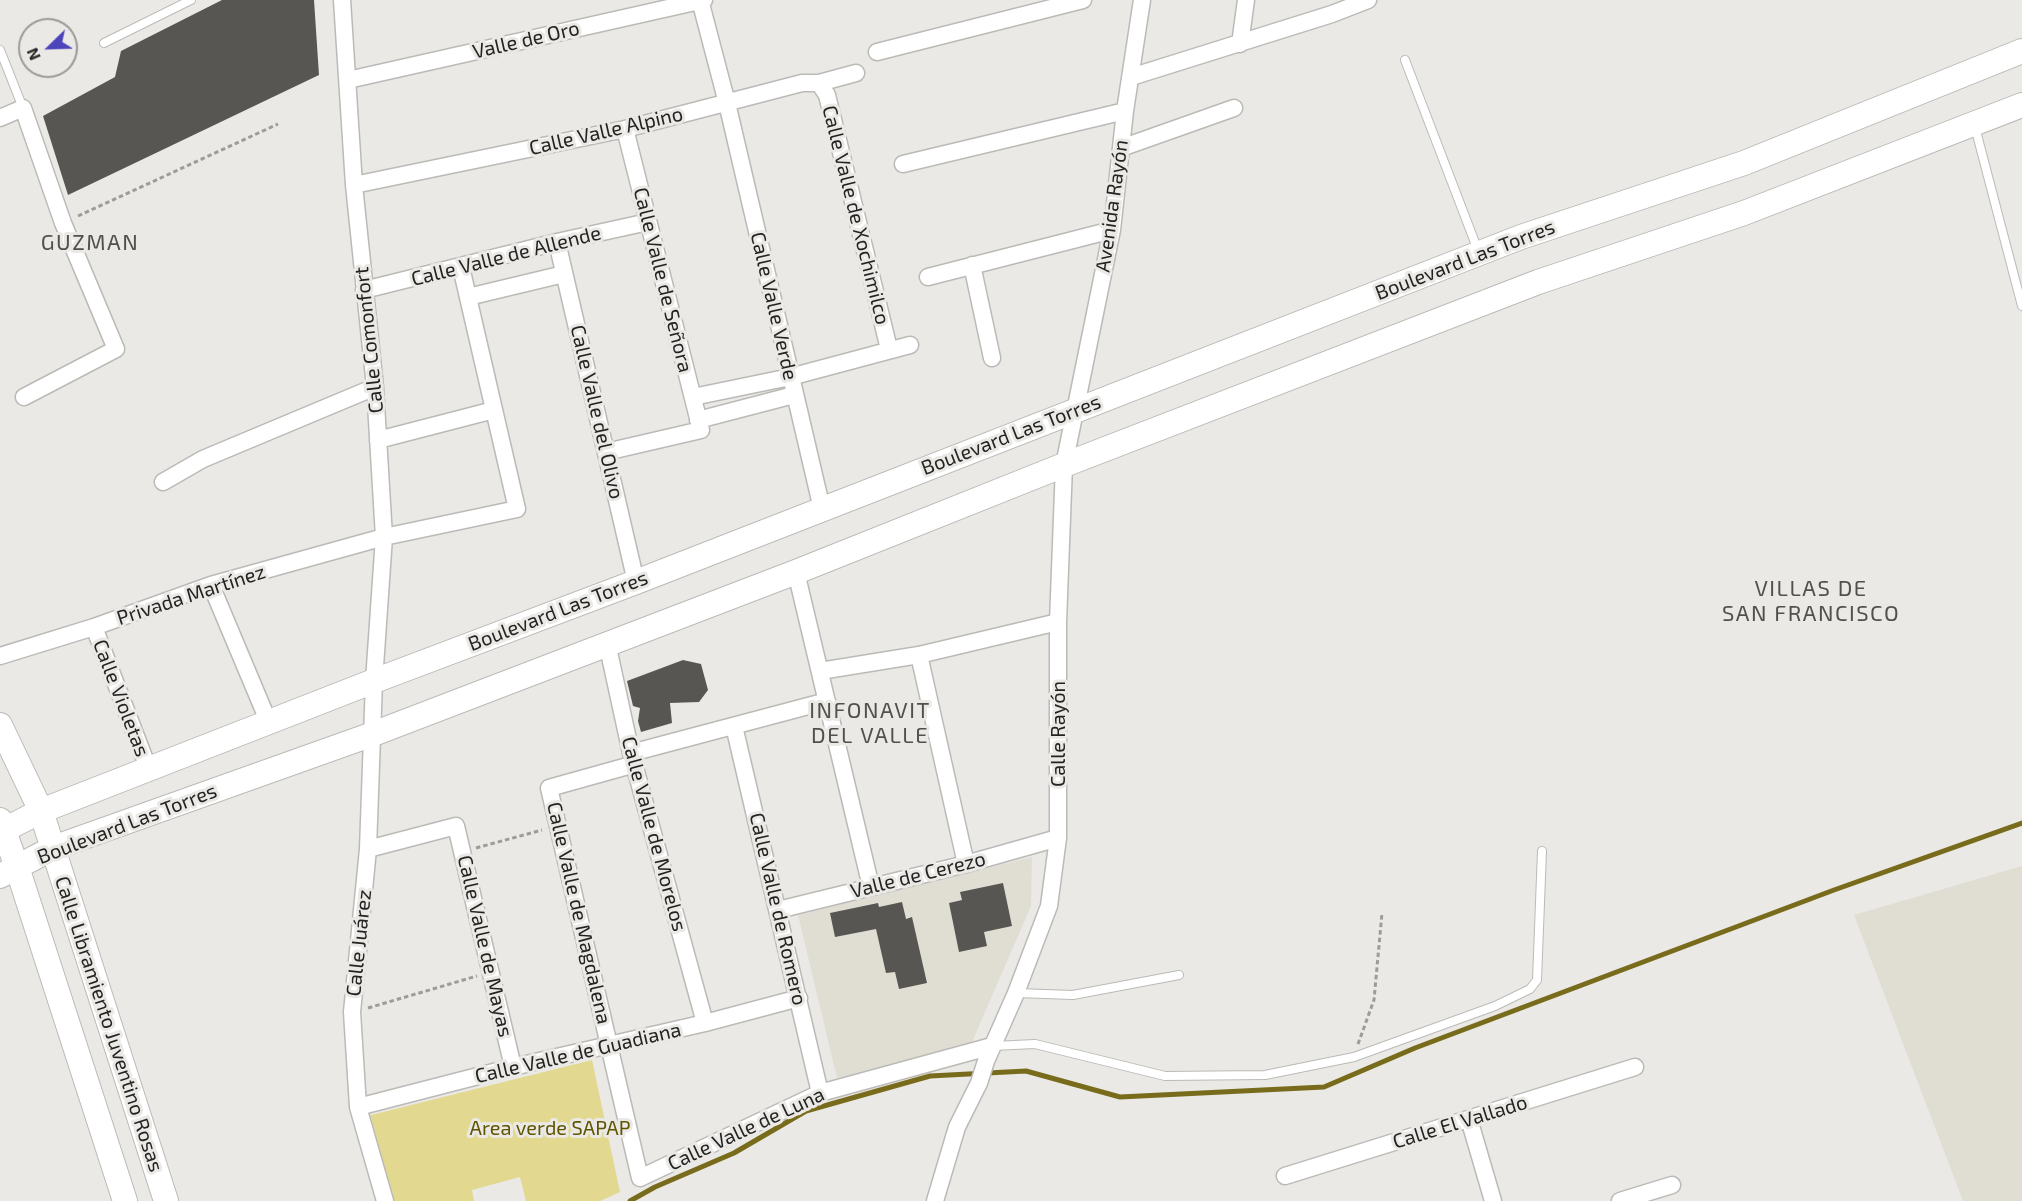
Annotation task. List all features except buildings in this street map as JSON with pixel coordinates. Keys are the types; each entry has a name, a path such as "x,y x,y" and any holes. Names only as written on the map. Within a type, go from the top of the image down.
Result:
{"street":[{"name":"Calle Comonfort","path":"342,0 354,185 375,387 384,537 374,681"},
{"name":"Valle de Oro","path":"348,80 702,0"},
{"name":"Calle Valle Verde","path":"702,0 822,509"},
{"path":"877,52 1083,0"},
{"name":"Avenida Rayón","path":"1074,411 1112,230 1125,111 1142,0"},
{"path":"1240,44 1246,0"},
{"path":"1131,77 1240,44 1333,7 1368,0"},
{"name":"Boulevard Las Torres","path":"2,827 1479,253 1744,163 2022,51"},
{"name":"Calle Valle Alpino","path":"354,185 625,129 802,83 819,83 856,73"},
{"name":"Calle Valle de Xochimilco","path":"819,83 827,95 889,349"},
{"name":"Boulevard Las Torres","path":"8,872 52,848 373,734 796,572 1064,465 1538,282 1744,213 2022,105"},
{"path":"0,118 23,108 63,223 116,349 24,397"},
{"path":"1121,148 1234,108"},
{"path":"903,164 1125,111"},
{"name":"Calle Valle de Señora","path":"625,129 700,425"},
{"name":"Calle Valle de Allende","path":"364,290 648,222"},
{"path":"928,277 1112,230"},
{"name":"Calle Valle del Olivo","path":"558,242 636,582"},
{"path":"972,266 992,358"},
{"path":"378,440 494,410 461,267"},
{"path":"468,297 564,274"},
{"path":"693,397 790,376 910,345"},
{"path":"163,482 203,459 375,387"},
{"path":"606,452 794,395"},
{"name":"Privada Martínez","path":"0,656 94,627 211,585 384,537 517,509 494,410"},
{"name":"Calle Rayón","path":"935,1201 957,1127 979,1083 1049,906 1058,838 1058,622 1064,465 1074,411"},
{"path":"796,572 871,887"},
{"path":"211,585 269,723"},
{"path":"820,671 919,655 1058,622"},
{"name":"Calle Violetas","path":"94,627 149,770"},
{"name":"Calle Valle de Morelos","path":"607,643 633,758 705,1023"},
{"path":"919,655 966,864"},
{"name":"Calle Juárez","path":"374,681 368,849 352,1012 358,1107 385,1201"},
{"path":"633,758 734,726 827,701"},
{"name":"Calle Libramiento Juventino Rosas","path":"0,725 41,811 166,1201"},
{"name":"Calle Valle de Romero","path":"734,726 820,1093"},
{"name":"Calle Valle de Magdalena","path":"633,758 549,788 640,1178"},
{"name":"Calle Valle de Mayas","path":"368,849 456,825 513,1067"},
{"name":"Calle Libramiento Juventino Rosas","path":"2,827 8,872 124,1201"},
{"name":"Valle de Cerezo","path":"778,910 966,864 1058,838"},
{"name":"Calle Valle de Guadiana","path":"358,1107 513,1067 799,999"},
{"name":"Calle Valle de Luna","path":"640,1178 820,1093 989,1054"},
{"name":"Calle El Vallado","path":"1285,1176 1635,1067"},
{"path":"1469,1119 1493,1201"},
{"path":"1620,1201 1672,1185"}],"lane":[{"path":"104,43 191,0"},
{"path":"0,50 23,108"},
{"path":"1405,60 1479,253"},
{"path":"1974,123 2022,306"},
{"path":"989,1054 1035,1044 1165,1076 1265,1075 1354,1057 1495,1006 1530,989 1537,980 1542,851"},
{"path":"1016,993 1073,995 1179,975"}],"path":[{"path":"63,223 278,124"},
{"path":"462,852 558,826"},
{"path":"1354,1057 1374,1000 1382,913"},
{"path":"352,1012 491,972"}],"shaded area":[{"path":"1032,857 1031,906 969,1049 837,1078 798,915"},
{"path":"2022,866 2022,1201 1963,1201 1854,915"}],"green space":[{"name":"Area verde SAPAP","path":"592,1060 620,1192 600,1201 526,1201 520,1177 472,1190 474,1201 392,1201 367,1116"}],"waterway":[{"path":"630,1201 655,1187 734,1153 806,1111 930,1076 1026,1071 1120,1097 1324,1087 1415,1048 1834,890 2022,823"}],"district":[{"name":"GUZMAN","path":"90,243"},
{"name":"VILLAS DE SAN FRANCISCO","path":"1811,602"},
{"name":"INFONAVIT DEL VALLE","path":"870,724"}]}
